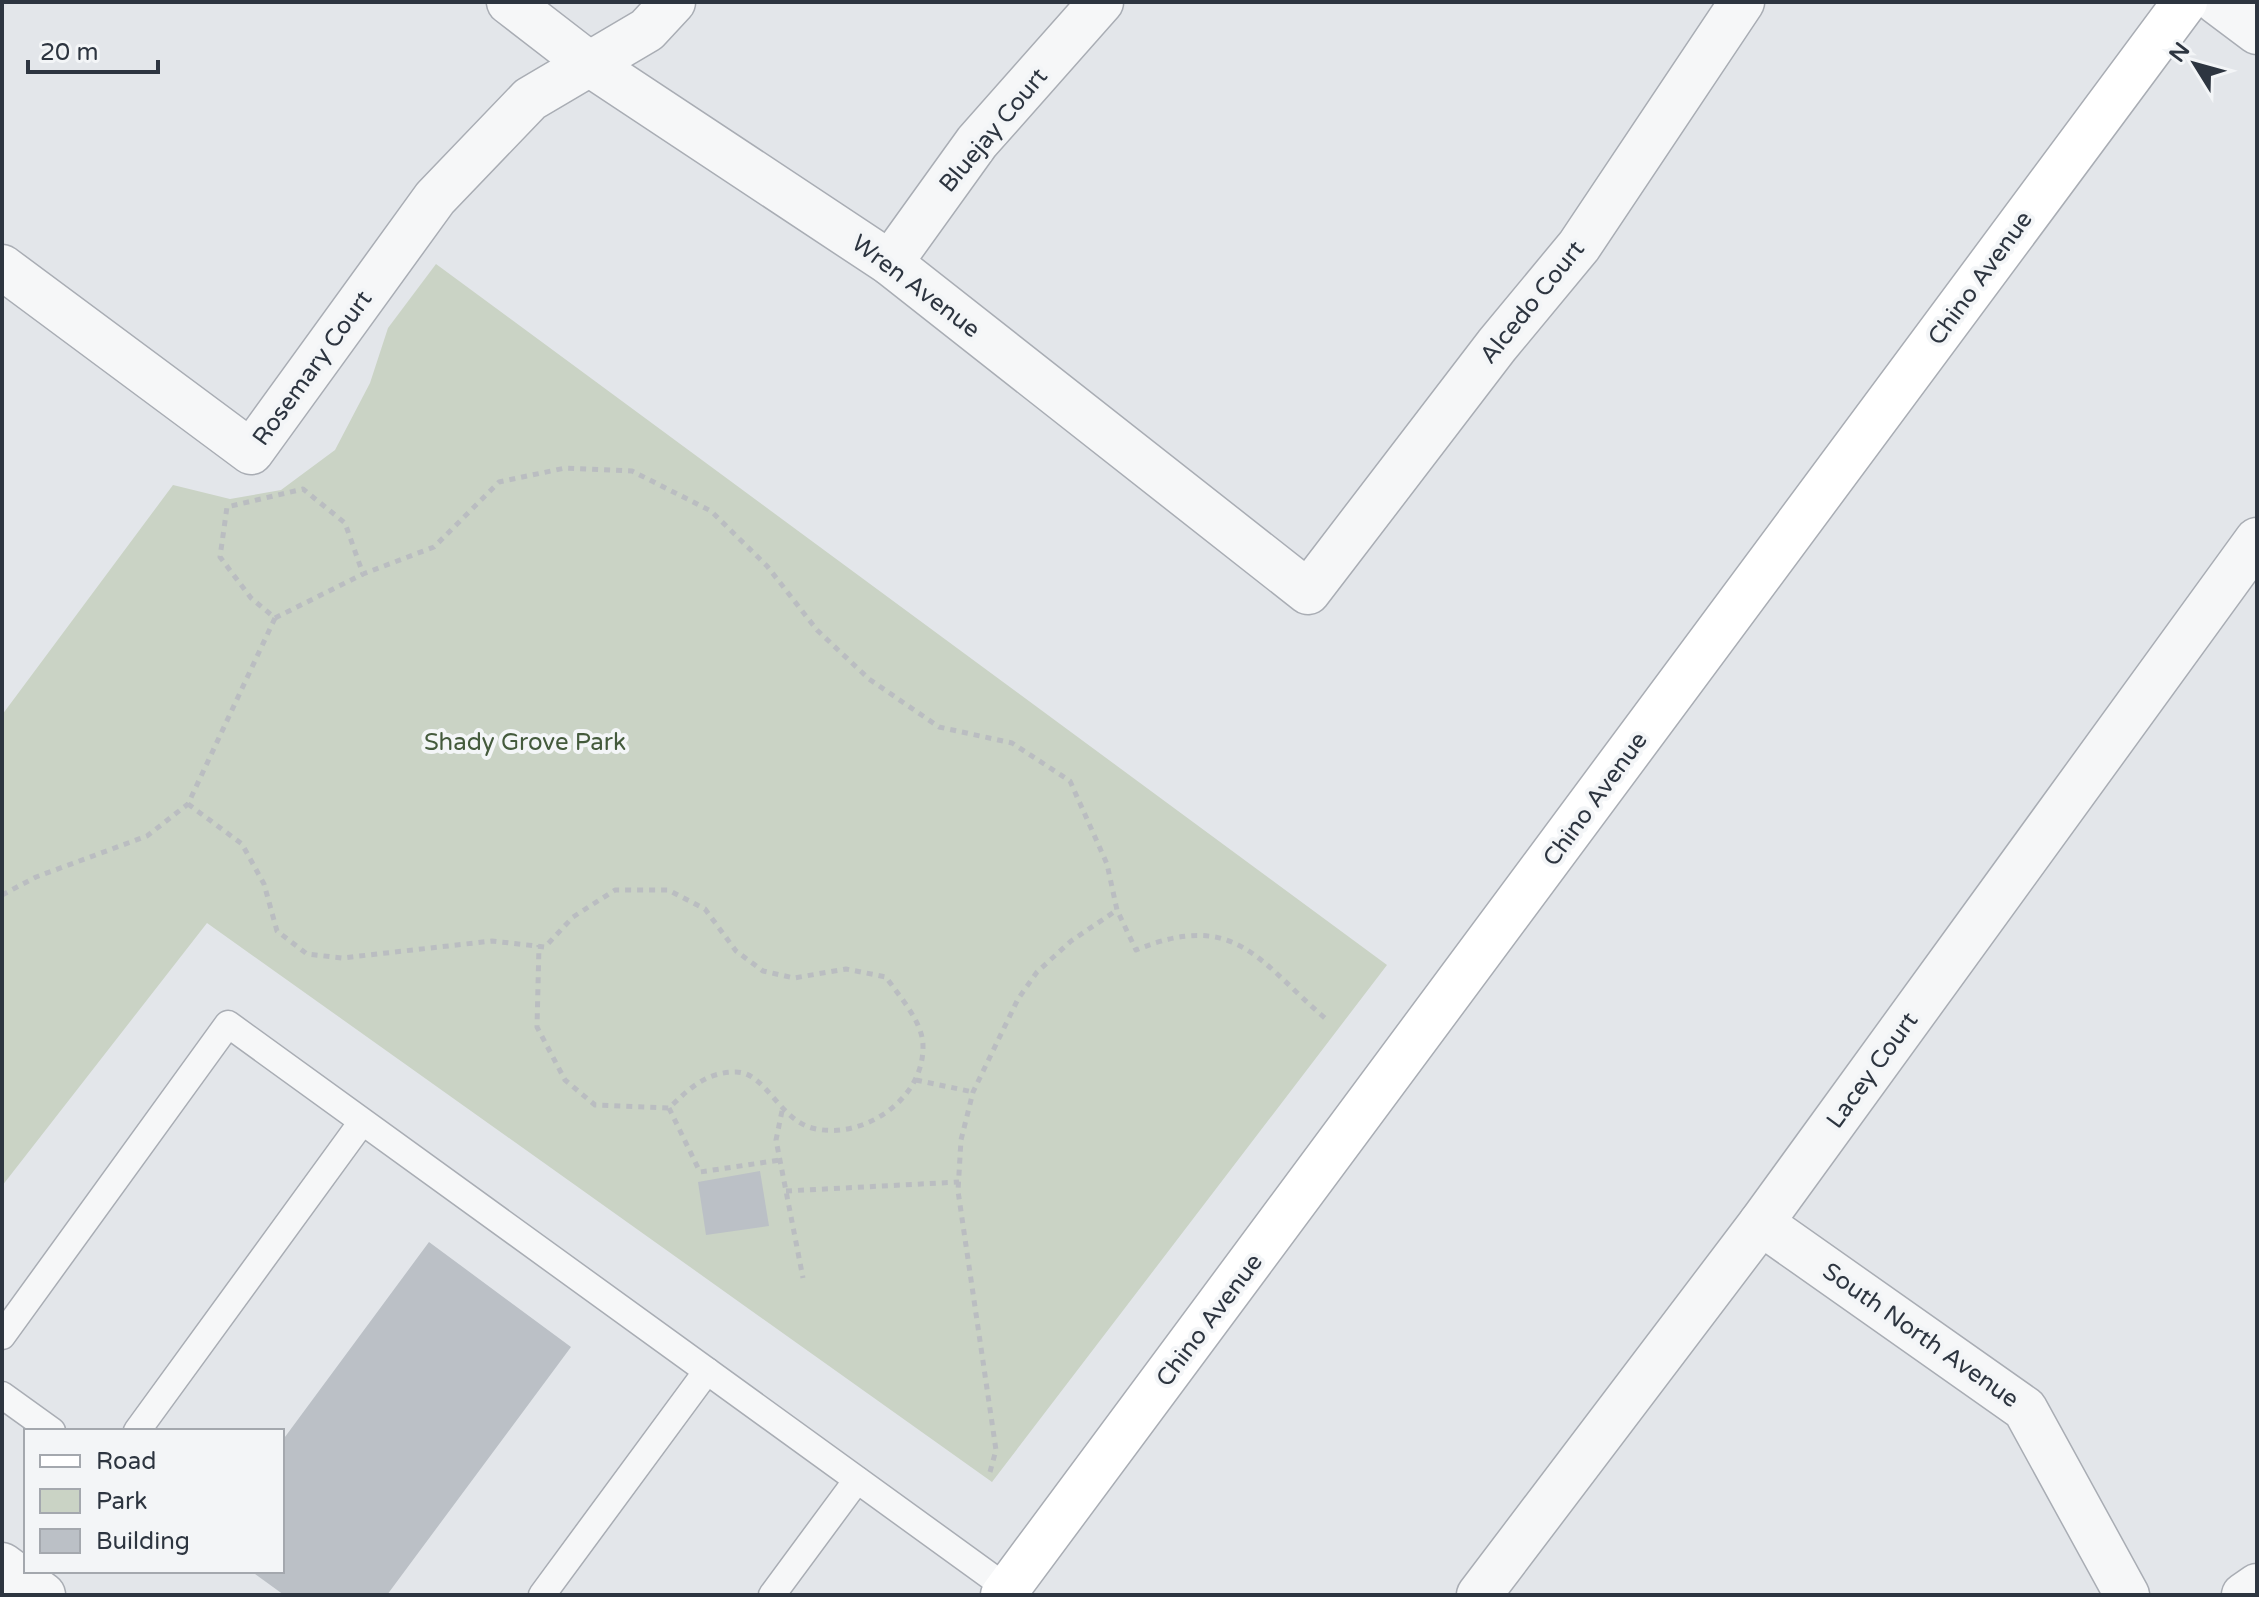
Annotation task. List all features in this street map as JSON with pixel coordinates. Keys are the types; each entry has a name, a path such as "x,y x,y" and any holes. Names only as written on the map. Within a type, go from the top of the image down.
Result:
{"main road":[{"name":"Chino Avenue","path":"1006,1592 2185,2"}],"street":[{"name":"Wren Avenue","path":"509,2 588,63 890,263 1308,592"},
{"path":"588,63 647,30 673,2"},
{"name":"Bluejay Court","path":"890,263 977,142 1101,2"},
{"name":"Alcedo Court","path":"1308,592 1450,405 1579,246 1742,2"},
{"path":"2217,2 2257,32"},
{"name":"Rosemary Court","path":"2,267 251,452 435,198 530,99 588,63"},
{"name":"Lacey Court","path":"1479,1595 1761,1223 2257,540"},
{"name":"South North Avenue","path":"1761,1223 2025,1409 2127,1595"},
{"path":"2244,1595 2257,1586"}],"lane":[{"path":"2,1336 228,1024 857,1480 1006,1592"},
{"path":"138,1429 362,1122"},
{"path":"542,1595 707,1371"},
{"path":"2,1395 49,1429"},
{"path":"772,1595 857,1480"}],"path":[{"path":"2,895 36,877 147,836 188,804 275,618 363,574 434,547 499,482 565,468 632,471 711,511 767,566 817,630 869,679 939,727 1012,743 1070,781 1107,864 1117,910 1136,950 1168,937 1225,937 1263,958 1326,1019"},
{"path":"275,618 251,598 220,557 227,507 303,489 345,523 363,574"},
{"path":"188,804 242,844 264,884 277,931 307,954 342,958 492,941 539,945 545,947 573,917 615,890 668,890 705,909 736,951 763,971 794,978 846,969 886,977 913,1016 924,1044 916,1080 898,1104 858,1128 813,1128 782,1111 765,1086 739,1071 701,1078 669,1108 595,1105 565,1080 537,1027 539,945"},
{"path":"990,1472 996,1450 959,1182 961,1140 973,1092 1018,999 1037,972 1071,941 1117,910"},
{"path":"916,1080 973,1092"},
{"path":"669,1108 700,1172 780,1160"},
{"path":"782,1111 776,1140 803,1278"},
{"path":"786,1191 959,1182"}],"green space":[{"name":"Shady Grove Park","path":"436,264 1387,965 992,1482 207,923 2,1186 2,715 173,485 230,499 281,490 335,450 370,383 388,328"}],"building":[{"path":"760,1171 769,1226 706,1235 698,1182"},
{"path":"429,1242 571,1347 387,1595 284,1595 254,1573 284,1573 284,1438"}]}
